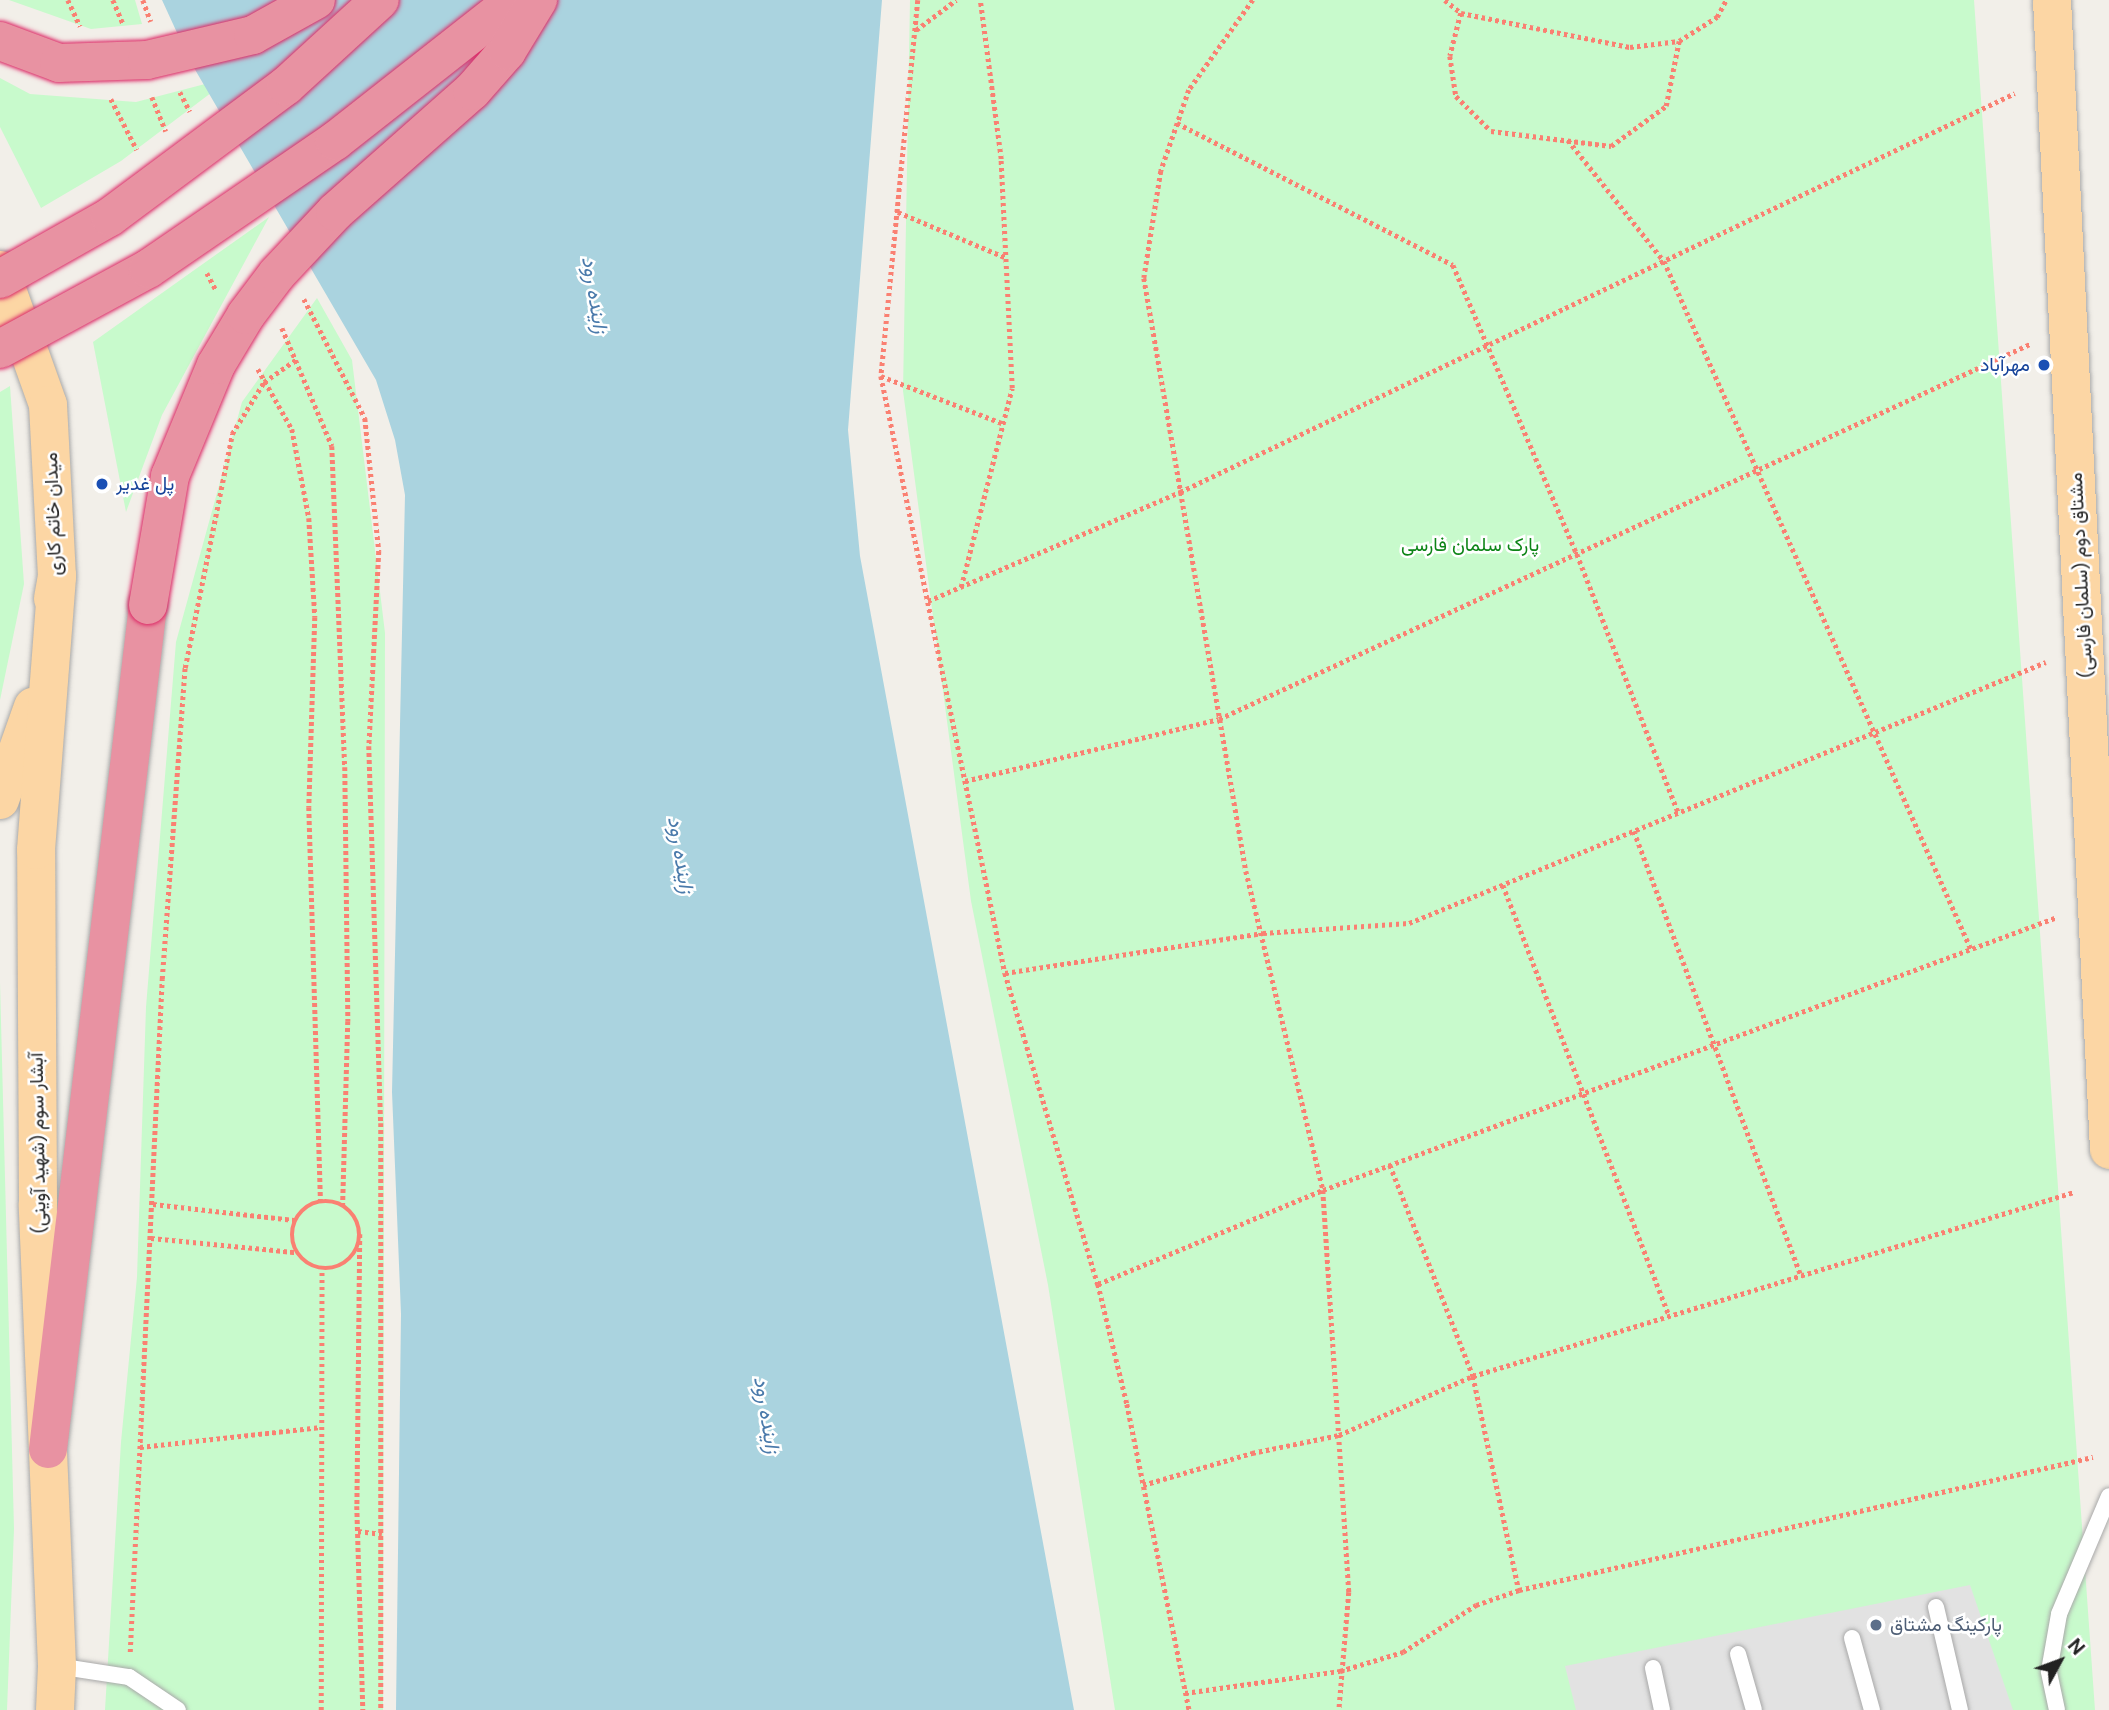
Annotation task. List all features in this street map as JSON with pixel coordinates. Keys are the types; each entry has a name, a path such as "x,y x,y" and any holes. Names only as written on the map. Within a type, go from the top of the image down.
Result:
{"highway":[{"path":"0,41 59,63 147,60 253,36 316,0"},
{"path":"0,279 110,217 286,86 380,0"},
{"path":"0,349 149,269 335,141 514,0"},
{"path":"48,1450 148,605 170,476 216,365 246,315 335,212 472,91 508,51 538,0"}],"main road":[{"name":"مشتاق دوم (سلمان فارسی)","path":"2052,0 2109,1150"},
{"name":"میدان خاتم کاری","path":"0,270 48,405 57,576 33,709 0,800"},
{"name":"آبشار سوم (شهید آوینی)","path":"55,1710 57,1666 38,1204 36,850 57,576"}],"lane":[{"path":"2057,1710 2049,1671 2059,1614 2109,1496"},
{"path":"1936,1607 1960,1710"},
{"path":"1852,1638 1872,1710"},
{"path":"1738,1654 1754,1710"},
{"path":"57,1666 129,1677 178,1710"},
{"path":"1653,1668 1662,1710"}],"path":[{"path":"113,0 124,27"},
{"path":"143,0 153,28"},
{"path":"918,0 881,376 1005,973 1098,1284 1189,1710"},
{"path":"915,31 956,0"},
{"path":"960,588 1012,388 1001,159 980,0"},
{"path":"1253,0 1189,90 1161,171 1144,278 1246,871 1323,1189 1349,1592 1340,1671 1339,1710"},
{"path":"1445,0 1461,13 1630,47 1679,41 1717,17 1726,0"},
{"path":"1461,13 1450,57 1455,96 1491,131 1611,146 1666,106 1679,41"},
{"path":"149,88 169,137"},
{"path":"179,90 198,125"},
{"path":"928,601 1180,492 2015,93"},
{"path":"1177,123 1453,265 1577,554 1678,812"},
{"path":"1568,140 1664,261 1971,949"},
{"path":"898,212 1007,258"},
{"path":"303,297 365,418 379,551 369,746 381,1123 381,1710"},
{"path":"279,322 332,446 341,607 348,1021 343,1205"},
{"path":"965,781 1219,719 2031,344"},
{"path":"129,1677 162,979 186,668 232,434 264,382 297,359"},
{"path":"881,376 1004,424"},
{"path":"264,382 292,429 309,518 315,617 309,807 321,1200"},
{"path":"1005,973 1263,933 1409,923 2046,662"},
{"path":"1634,831 1801,1275"},
{"path":"1503,885 1669,1316"},
{"path":"1098,1284 1323,1189 2057,916"},
{"path":"1390,1165 1473,1377 1519,1590"},
{"path":"1143,1485 1252,1453 1339,1435 1473,1377 2074,1192"},
{"path":"152,1203 294,1220 321,1200 343,1205 358,1223 358,1531 363,1710"},
{"path":"294,1220 295,1252 302,1261 322,1269 344,1265 359,1246 360,1234"},
{"path":"150,1238 295,1252"},
{"path":"321,1710 322,1269"},
{"path":"140,1447 321,1427"},
{"path":"1185,1693 1340,1671 1403,1652 1476,1605 1519,1590 2093,1457"},
{"path":"358,1531 382,1534"}],"green space":[{"path":"9,0 135,0 142,24 91,29"},
{"name":"پارک سلمان فارسی","path":"910,0 1974,0 2095,1710 1115,1710 1048,1285 971,901 903,391"},
{"path":"232,77 121,161 41,208 0,127 0,78 30,94 136,102"},
{"path":"269,217 162,415 126,512 93,342"},
{"path":"317,298 352,360 385,633 383,1710 105,1710 121,1442 137,1277 146,1007 176,642 242,402"},
{"path":"10,386 24,584 0,700 0,392"},
{"path":"0,982 14,1529 7,1710 0,1710"}],"shaded area":[{"name":"پارکینگ مشتاق","path":"1970,1585 2013,1710 1576,1710 1565,1666"}],"water":[{"name":"زاینده رود","path":"162,0 882,0 848,430 860,556 1074,1710 396,1710 401,1314 392,1092 405,495 395,440 376,380 190,61"}],"place":[{"name":"مهرآباد","path":"2044,365"},
{"name":"پل غدیر","path":"102,484"},
{"name":"پارکینگ مشتاق","path":"1876,1625"}]}
